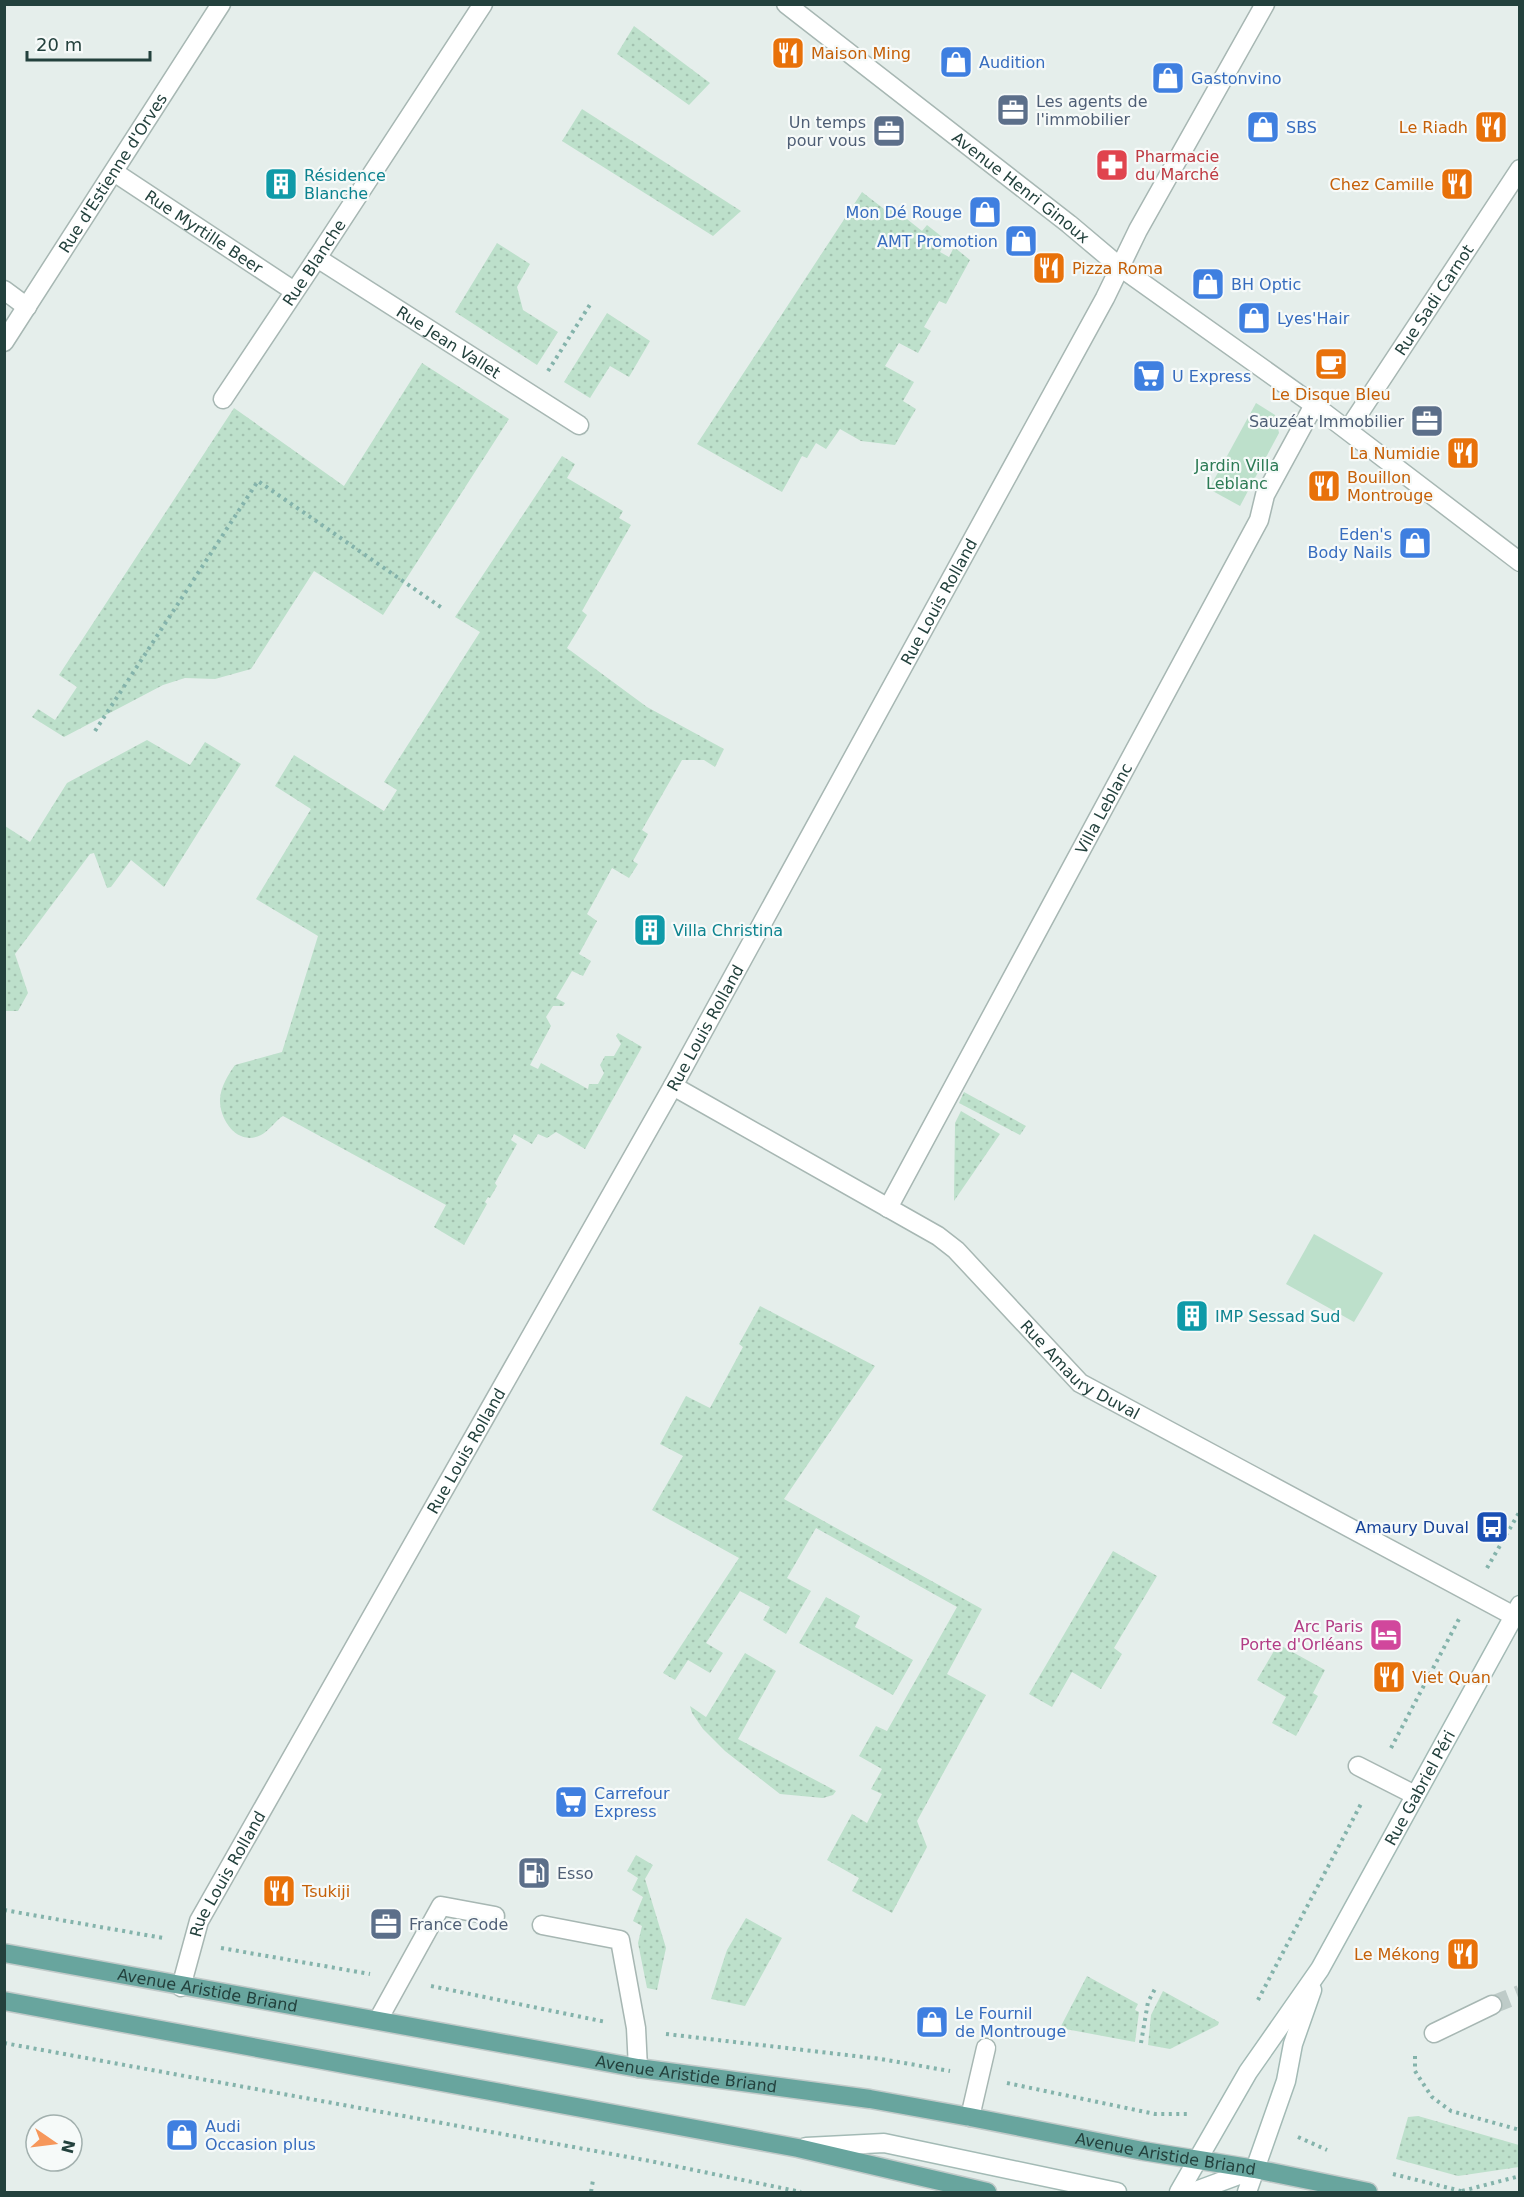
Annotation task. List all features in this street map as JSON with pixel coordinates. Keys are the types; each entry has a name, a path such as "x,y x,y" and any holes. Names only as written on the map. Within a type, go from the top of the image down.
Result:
{"main road":[{"name":"Avenue Aristide Briand","path":"4,1953 181,1987 378,2020 638,2068 870,2099 1197,2161 1255,2169 1368,2193"},
{"path":"4,2001 798,2148 987,2193"}],"street":[{"name":"Rue d'Estienne d'Orves","path":"4,342 221,4"},
{"name":"Rue Blanche","path":"222,399 318,258 483,4"},
{"name":"Avenue Henri Ginoux","path":"786,4 1069,224 1120,267 1348,430 1520,562"},
{"name":"Rue Louis Rolland","path":"181,1987 199,1921 673,1086 1101,307 1138,230 1265,4"},
{"name":"Rue Sadi Carnot","path":"1348,430 1520,169"},
{"name":"Rue Myrtille Beer","path":"114,172 294,291"},
{"name":"Rue Jean Vallet","path":"318,258 579,425"},
{"path":"4,290 27,307"},
{"name":"Villa Leblanc","path":"888,1208 1259,520 1265,495 1314,405"},
{"name":"Rue Amaury Duval","path":"673,1086 938,1236 956,1250 1080,1383 1517,1610"},
{"name":"Rue Gabriel Péri","path":"1179,2193 1248,2072 1320,1969 1517,1610"},
{"path":"1358,1766 1415,1795"},
{"path":"378,2020 441,1905 495,1916"},
{"path":"542,1925 620,1940 636,2028 638,2068"},
{"name":"Rue Gabriel Péri","path":"1247,2193 1286,2081 1293,2044 1320,1969"},
{"path":"1434,2033 1492,2006"},
{"path":"970,2117 986,2048"},
{"path":"798,2148 885,2143 1117,2193"},
{"path":"1193,2193 1255,2169"}],"path":[{"path":"548,372 591,303"},
{"path":"95,731 258,481 442,608"},
{"path":"1141,2043 1148,2002 1156,1987"},
{"path":"1434,2033 1415,2048 1415,2071 1432,2097 1451,2111 1520,2130"},
{"path":"4,2043 650,2161 801,2193"},
{"path":"1460,2193 1487,2183 1520,2176"},
{"path":"591,2192 593,2180"}],"green space":[{"path":"634,26 710,83 689,105 617,54"},
{"path":"582,109 741,211 713,236 562,141"},
{"path":"862,192 884,209 893,208 922,231 927,225 946,240 940,252 949,257 954,247 970,260 946,304 939,301 924,327 931,331 918,353 899,343 885,366 914,382 903,401 916,409 895,445 861,441 840,429 826,449 816,443 807,458 802,456 782,492 697,444"},
{"path":"497,243 530,264 517,287 523,310 558,332 537,365 455,312"},
{"path":"607,313 650,341 629,377 610,366 590,398 564,382"},
{"path":"422,363 509,419 383,615 314,571 251,669 215,679 185,678 163,685 64,737 32,717 38,709 55,720 77,687 59,675 234,408 344,486"},
{"name":"Jardin Villa Leblanc","path":"1256,403 1275,415 1279,433 1240,506 1209,489"},
{"path":"562,456 575,464 567,478 623,511 619,518 631,525 582,611 587,615 567,648 647,707 724,749 715,767 704,760 682,760 642,830 648,834 633,861 638,864 629,878 612,868 587,914 597,921 579,954 591,961 583,976 572,971 556,998 565,1003 563,1006 553,1006 546,1017 551,1026 530,1065 538,1069 541,1063 588,1089 589,1084 598,1084 604,1073 600,1065 605,1056 614,1056 621,1044 616,1036 618,1033 642,1047 585,1149 556,1132 547,1138 538,1134 532,1144 514,1134 511,1140 517,1144 495,1183 497,1186 485,1202 487,1204 464,1245 434,1227 446,1205 283,1116 261,1135 253,1138 238,1134 226,1123 220,1099 223,1085 235,1065 282,1052 318,936 256,899 311,809 275,786 294,755 384,811 397,790 384,782 480,632 455,617"},
{"path":"147,740 190,765 205,742 241,764 164,887 131,860 111,887 107,888 94,853 90,854 15,954 28,993 18,1011 5,1011 5,826 30,842 67,783"},
{"path":"964,1092 1026,1126 1020,1135 959,1103"},
{"path":"961,1111 1000,1134 954,1201 955,1123"},
{"path":"1314,1234 1383,1273 1354,1322 1286,1284"},
{"path":"760,1306 875,1366 784,1499 982,1609 947,1674 986,1695 917,1821 927,1847 892,1913 852,1891 859,1878 827,1860 852,1814 867,1823 882,1794 871,1789 882,1769 859,1756 876,1726 887,1731 957,1607 816,1528 787,1578 811,1591 786,1634 763,1620 770,1607 740,1591 706,1643 723,1653 710,1673 688,1660 675,1680 663,1673 739,1558 652,1510 683,1456 660,1444 686,1396 710,1408 743,1347 739,1344"},
{"path":"1113,1551 1157,1576 1114,1648 1122,1654 1101,1689 1072,1672 1052,1707 1029,1694"},
{"path":"826,1597 860,1616 855,1627 913,1660 893,1695 799,1643"},
{"path":"1278,1644 1325,1670 1313,1693 1318,1696 1296,1736 1272,1723 1286,1697 1257,1680"},
{"path":"745,1653 776,1671 738,1739 836,1791 833,1795 823,1798 780,1794 725,1751 703,1729 692,1713 690,1706 706,1717"},
{"path":"636,1855 653,1865 645,1879 666,1948 657,1990 647,1988 638,1943 642,1926 633,1921 643,1897 632,1890 638,1878 627,1871"},
{"path":"746,1918 782,1938 745,2006 711,1999 727,1950"},
{"path":"1087,1976 1138,2004 1135,2010 1139,2012 1135,2042 1060,2028"},
{"path":"1163,1991 1219,2022 1218,2025 1170,2049 1148,2045 1151,2015"},
{"path":"1418,2116 1519,2145 1519,2167 1458,2176 1396,2159 1408,2117"}],"tunnel":[{"path":"1492,2005 1520,1994"}],"place":[{"name":"Maison Ming","path":"788,53"},
{"name":"Audition","path":"956,62"},
{"name":"Gastonvino","path":"1168,78"},
{"name":"Les agents de l'immobilier","path":"1013,110"},
{"name":"SBS","path":"1263,127"},
{"name":"Le Riadh","path":"1491,127"},
{"name":"Un temps pour vous","path":"889,131"},
{"name":"Pharmacie du Marché","path":"1112,165"},
{"name":"Résidence Blanche","path":"281,184"},
{"name":"Chez Camille","path":"1457,184"},
{"name":"Mon Dé Rouge","path":"985,212"},
{"name":"AMT Promotion","path":"1021,241"},
{"name":"Pizza Roma","path":"1049,268"},
{"name":"BH Optic","path":"1208,284"},
{"name":"Lyes'Hair","path":"1254,318"},
{"name":"Le Disque Bleu","path":"1331,364"},
{"name":"U Express","path":"1149,376"},
{"name":"Sauzéat Immobilier","path":"1427,421"},
{"name":"La Numidie","path":"1463,453"},
{"name":"Bouillon Montrouge","path":"1324,486"},
{"name":"Eden's Body Nails","path":"1415,543"},
{"name":"Villa Christina","path":"650,930"},
{"name":"IMP Sessad Sud","path":"1192,1316"},
{"name":"Amaury Duval","path":"1492,1527"},
{"name":"Arc Paris Porte d'Orléans","path":"1386,1635"},
{"name":"Viet Quan","path":"1389,1677"},
{"name":"Carrefour Express","path":"571,1802"},
{"name":"Esso","path":"534,1873"},
{"name":"Tsukiji","path":"279,1891"},
{"name":"France Code","path":"386,1924"},
{"name":"Le Mékong","path":"1463,1954"},
{"name":"Le Fournil de Montrouge","path":"932,2022"},
{"name":"Audi Occasion plus","path":"182,2135"}]}
